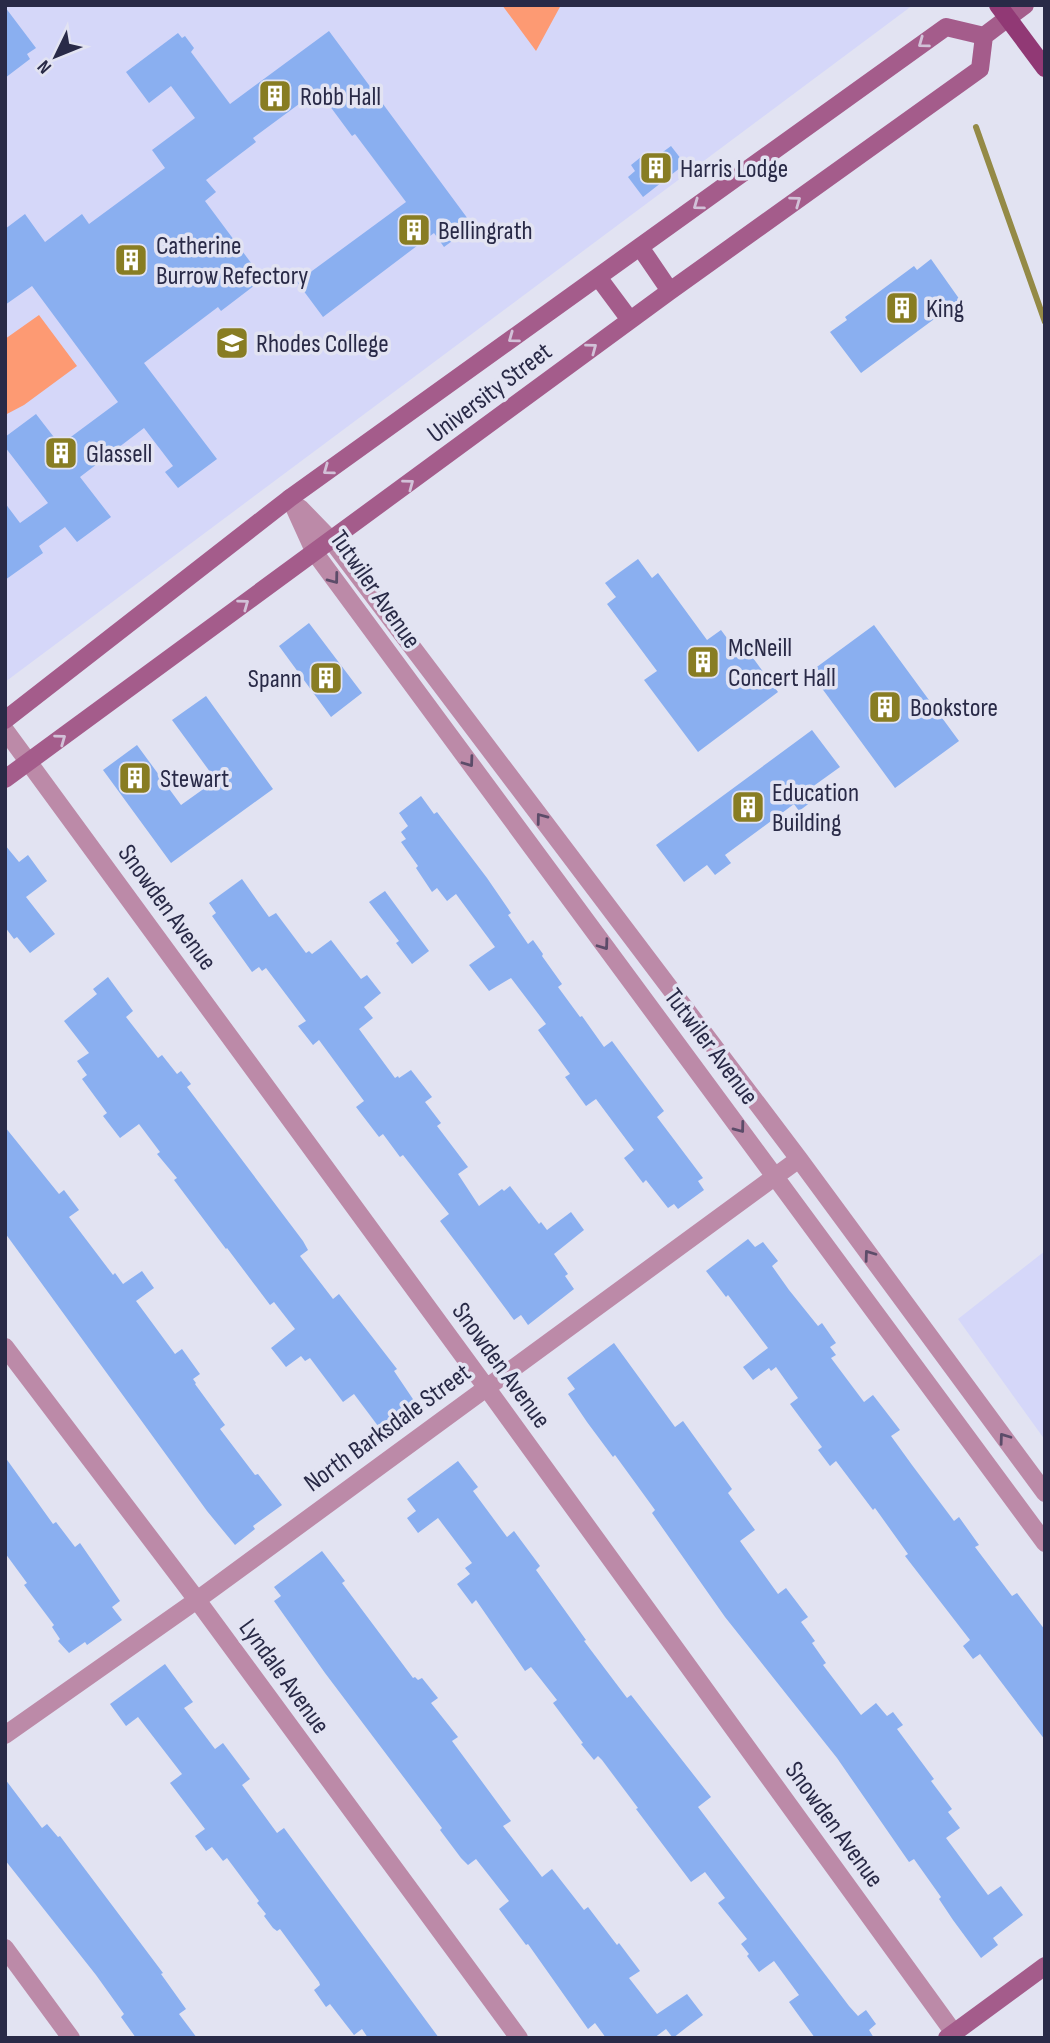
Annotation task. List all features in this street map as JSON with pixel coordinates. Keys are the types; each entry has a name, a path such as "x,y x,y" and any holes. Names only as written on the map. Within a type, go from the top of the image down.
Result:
{"main road":[{"path":"984,36 1003,12 1026,5"},
{"path":"1003,12 1045,68"},
{"name":"University Street","path":"5,720 290,498 946,27 984,36 980,69 630,320 5,779"},
{"path":"640,247 670,291"},
{"path":"598,277 630,320"},
{"path":"951,2035 1045,1966"}],"street":[{"name":"Tutwiler Avenue","path":"290,498 332,541 799,1159 1045,1493"},
{"name":"Tutwiler Avenue","path":"290,498 315,553 1045,1543"},
{"name":"Snowden Avenue","path":"5,730 486,1387 951,2035"},
{"path":"548,869 569,854"},
{"path":"659,1019 681,1004"},
{"name":"North Barksdale Street","path":"5,1735 197,1600 799,1159"},
{"name":"Lyndale Avenue","path":"5,1347 197,1600 519,2038"},
{"path":"1008,1492 1031,1474"},
{"path":"5,1948 71,2038"}],"shaded area":[{"name":"Rhodes College","path":"5,5 913,5 5,682"},
{"path":"502,5 561,5 536,51"},
{"path":"39,315 77,366 24,405 5,415 5,339"},
{"path":"1045,1251 1045,1440 958,1319"}],"building":[{"path":"5,7 36,48 27,54 30,59 5,78"},
{"path":"329,31 468,219 458,227 463,233 444,247 434,233 323,317 297,282 406,202 318,90 253,138 256,142 206,180 216,192 205,201 263,279 221,311 218,307 144,363 217,459 178,488 165,472 173,466 144,428 80,477 111,517 77,542 65,527 39,546 43,553 5,580 5,503 20,523 48,503 5,447 5,437 36,414 60,445 118,402 32,286 5,305 5,229 25,214 45,242 82,214 89,224 165,168 152,150 195,118 171,86 149,103 126,72 178,33 182,38 185,36 194,48 191,52 230,104"},
{"name":"Harris Lodge","path":"671,146 685,164 643,197 628,177 635,171 631,165 646,153 652,160"},
{"name":"King","path":"931,259 960,300 861,373 830,332 847,320 845,317 914,266 917,270"},
{"name":"McNeill Concert Hall","path":"638,559 652,578 658,573 707,640 721,630 738,653 745,647 778,692 698,752 644,680 657,671 607,604 616,597 605,583"},
{"name":"Spann","path":"309,623 362,693 331,717 279,646"},
{"name":"Bookstore","path":"874,625 959,741 895,788 810,672"},
{"name":"Stewart","path":"206,696 273,789 171,863 103,770 137,745 181,805 216,780 172,720"},
{"name":"Education Building","path":"812,730 840,767 808,790 815,799 799,811 794,804 725,855 731,863 715,875 707,865 684,882 656,845"},
{"path":"421,796 434,814 437,812 487,878 528,944 533,940 562,984 558,987 580,1017 582,1016 604,1047 612,1041 664,1111 657,1117 703,1178 698,1181 704,1190 678,1209 674,1204 668,1208 646,1180 643,1183 624,1158 634,1150 596,1099 586,1106 565,1077 570,1074 538,1030 546,1024 511,978 489,991 469,965 495,947 456,894 447,901 437,888 432,892 401,842 406,839 401,832 408,826 399,813"},
{"path":"5,845 19,862 28,855 47,881 26,897 55,934 30,953 5,927"},
{"path":"242,879 269,917 276,913 306,953 309,951 312,954 331,940 361,979 367,975 381,993 364,1007 373,1018 359,1029 395,1078 411,1070 432,1097 425,1102 441,1123 437,1126 468,1167 458,1174 479,1206 510,1186 539,1224 541,1222 547,1230 571,1212 584,1230 554,1254 568,1274 565,1276 574,1289 528,1325 521,1315 514,1320 440,1221 449,1214 403,1155 400,1157 383,1134 379,1137 356,1107 364,1101 319,1040 313,1045 298,1026 306,1021 266,968 262,971 259,967 252,972 212,916 216,913 209,903"},
{"path":"385,891 429,951 412,964 396,943 399,941 369,902"},
{"path":"108,977 133,1011 126,1017 158,1058 162,1055 177,1074 181,1071 191,1084 187,1087 303,1241 308,1250 300,1256 333,1299 339,1294 397,1369 394,1371 421,1411 391,1433 387,1426 381,1430 354,1394 343,1402 310,1358 305,1361 301,1356 286,1367 271,1348 295,1329 274,1302 270,1305 226,1249 174,1180 177,1178 157,1154 160,1152 139,1124 120,1138 103,1116 107,1113 82,1079 87,1075 77,1061 89,1053 64,1021 97,994 93,989"},
{"path":"5,1127 59,1194 64,1190 79,1210 69,1217 113,1275 115,1273 123,1284 142,1271 154,1288 136,1301 175,1354 182,1349 200,1374 193,1379 225,1425 220,1429 282,1505 253,1526 255,1529 235,1545 207,1511 5,1233"},
{"path":"748,1239 755,1247 763,1242 778,1261 772,1266 818,1326 822,1323 836,1343 830,1347 836,1355 831,1358 864,1402 873,1395 900,1430 891,1436 912,1465 954,1521 959,1517 979,1545 975,1547 1012,1596 1017,1593 1045,1630 1045,1740 980,1654 973,1659 963,1646 970,1640 905,1556 908,1554 875,1508 873,1510 836,1461 830,1466 818,1450 822,1447 790,1404 798,1398 776,1367 771,1371 769,1368 753,1380 743,1367 768,1348 706,1271"},
{"path":"614,1343 675,1427 683,1421 732,1489 728,1493 755,1530 740,1541 778,1594 786,1588 808,1617 801,1622 815,1641 812,1643 826,1663 823,1665 861,1715 876,1703 887,1716 893,1712 903,1725 897,1729 934,1779 931,1781 952,1809 948,1812 960,1828 946,1838 988,1895 1001,1886 1023,1915 993,1938 998,1945 981,1958 914,1859 909,1862 837,1758 725,1617 652,1513 655,1510 568,1394 575,1389 567,1378"},
{"path":"5,1457 53,1524 56,1522 75,1547 80,1543 120,1601 112,1607 122,1620 87,1645 85,1642 69,1653 58,1641 60,1639 52,1627 54,1625 24,1585 27,1583 5,1553"},
{"path":"458,1461 478,1487 473,1491 507,1537 514,1531 540,1566 536,1570 586,1640 584,1641 627,1698 631,1695 711,1797 698,1807 849,2006 858,2016 866,2010 876,2024 869,2030 874,2038 815,2038 789,2002 799,1995 774,1961 759,1972 747,1956 749,1954 741,1944 747,1939 718,1903 725,1898 705,1872 691,1882 602,1760 598,1756 594,1760 581,1744 583,1743 553,1703 557,1700 531,1667 525,1671 476,1600 472,1604 457,1584 470,1574 465,1568 472,1563 438,1518 418,1533 407,1518 416,1511 407,1499"},
{"path":"322,1551 345,1581 342,1583 413,1678 422,1678 438,1698 431,1703 458,1737 452,1741 511,1821 503,1826 542,1877 552,1869 584,1910 588,1907 617,1945 619,1943 640,1971 629,1978 657,2014 687,1994 703,2015 673,2038 666,2029 654,2038 606,2038 595,2023 588,2029 528,1944 526,1945 499,1909 509,1901 476,1859 468,1865 461,1858 440,1830 442,1828 274,1601 281,1596 274,1587"},
{"path":"165,1664 193,1702 184,1708 215,1749 223,1743 250,1779 242,1785 277,1833 284,1828 439,2038 368,2038 362,2029 354,2035 330,2004 326,2007 314,1990 320,1985 319,1982 280,1929 277,1931 273,1928 264,1916 266,1914 257,1903 259,1901 227,1858 223,1861 212,1847 206,1851 195,1836 205,1829 170,1783 182,1774 138,1717 126,1726 110,1704"},
{"path":"5,1779 42,1828 47,1824 60,1836 163,1973 161,1974 186,2009 179,2014 197,2038 136,2038 121,2017 124,2014 96,1975 5,1860"}],"waterway":[{"path":"976,127 1045,322"}],"place":[{"name":"Robb Hall","path":"275,96"},
{"name":"Harris Lodge","path":"656,168"},
{"name":"Bellingrath","path":"414,230"},
{"name":"Catherine Burrow Refectory","path":"131,260"},
{"name":"King","path":"902,308"},
{"name":"Rhodes College","path":"232,343"},
{"name":"Glassell","path":"61,453"},
{"name":"McNeill Concert Hall","path":"703,662"},
{"name":"Spann","path":"326,678"},
{"name":"Bookstore","path":"885,707"},
{"name":"Stewart","path":"135,778"},
{"name":"Education Building","path":"748,807"}]}
